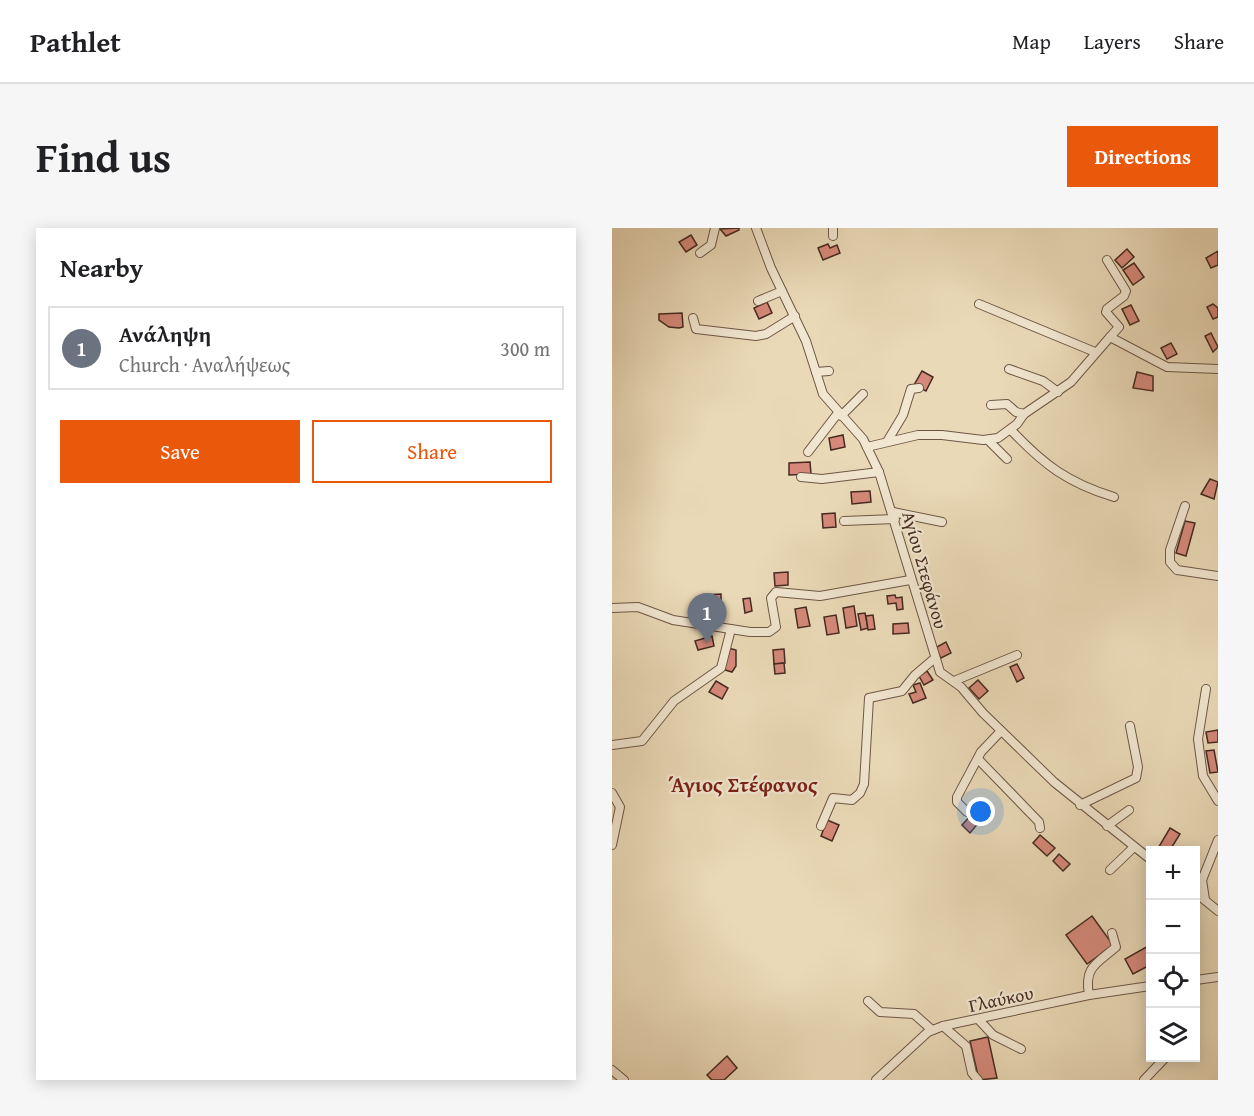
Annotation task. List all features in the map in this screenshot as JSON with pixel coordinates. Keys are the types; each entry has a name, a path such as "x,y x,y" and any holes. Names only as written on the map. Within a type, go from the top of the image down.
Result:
{"street":[{"path":"700,254 711,245 715,228"},
{"name":"Αγίου Στεφάνου","path":"756,228 795,316 823,394 861,436 879,472 894,515 910,580 940,672 954,681 1001,731 1080,805 1146,857"},
{"path":"867,447 888,440 931,434 988,440 998,438 1011,430 1024,414 1071,382 1119,327 1106,312 1124,296 1126,291 1107,260"},
{"path":"758,301 782,291"},
{"path":"979,304 1095,352"},
{"path":"693,318 696,329 756,336 766,334 795,316"},
{"path":"1110,337 1167,367 1218,369"},
{"path":"1009,369 1043,381 1058,392"},
{"path":"816,372 829,371"},
{"path":"888,440 903,415 911,389 919,388"},
{"path":"808,452 840,414 863,394"},
{"path":"991,405 1007,404 1016,412 1024,414"},
{"path":"1011,430 1034,454 1070,481 1114,497"},
{"path":"988,440 1007,459"},
{"path":"801,477 822,479 879,472"},
{"path":"1185,506 1170,550 1170,562 1178,570 1218,576"},
{"path":"844,521 894,515 942,522"},
{"path":"612,608 638,607 673,620 755,632 774,630 776,622 771,598 777,591 801,596 820,596 910,580"},
{"path":"612,745 642,741 674,701 721,668 731,629"},
{"path":"954,681 1017,656"},
{"path":"821,826 832,798 852,800 863,788 868,698 901,692 935,658"},
{"path":"1206,689 1198,739 1203,776 1218,801"},
{"path":"1080,805 1136,778 1138,767 1130,726"},
{"path":"967,812 957,802 957,797 978,759 1001,731"},
{"path":"978,759 1039,822 1040,828"},
{"path":"612,793 620,807 612,845"},
{"path":"1107,826 1129,810"},
{"path":"1200,878 1216,849 1218,840"},
{"path":"1110,870 1134,847"},
{"path":"1200,883 1205,900"},
{"path":"1200,896 1218,911"},
{"path":"1089,995 1086,979 1088,972 1116,947 1112,933"},
{"path":"1200,979 1218,977"},
{"name":"Γλαύκου","path":"876,1080 932,1030 943,1026 1089,995 1146,987"},
{"path":"868,1001 880,1012 914,1014 932,1030"},
{"path":"979,1020 993,1035 1021,1049"},
{"path":"943,1026 966,1046 972,1073 978,1080"},
{"path":"1144,1080 1161,1062"},
{"path":"612,1070 624,1080"}],"building":[{"path":"739,228 726,236 720,229"},
{"path":"691,235 697,245 686,252 679,242"},
{"path":"828,244 830,248 837,245 840,253 823,260 818,248"},
{"path":"1127,249 1134,257 1122,268 1115,260"},
{"path":"1218,251 1218,265 1211,268 1206,258"},
{"path":"1134,263 1144,277 1133,285 1123,270"},
{"path":"767,302 772,313 759,319 754,308"},
{"path":"1213,304 1218,308 1218,317 1213,319 1207,307"},
{"path":"1131,305 1139,321 1130,325 1122,309"},
{"path":"682,313 683,327 669,327 659,320 659,314"},
{"path":"1211,333 1218,347 1213,352 1205,336"},
{"path":"1171,343 1177,354 1167,359 1161,348"},
{"path":"922,371 933,377 926,391 914,385"},
{"path":"1137,372 1153,376 1153,391 1133,388"},
{"path":"843,435 845,447 831,450 829,438"},
{"path":"810,462 811,474 789,475 789,463"},
{"path":"1210,479 1218,482 1214,499 1201,494"},
{"path":"870,491 871,502 852,504 851,492"},
{"path":"835,513 836,527 823,528 822,514"},
{"path":"1185,521 1195,523 1186,556 1176,553"},
{"path":"788,572 788,585 775,586 774,573"},
{"path":"721,594 721,606 704,606 703,595"},
{"path":"895,595 896,598 902,597 903,609 897,610 896,603 888,604 887,596"},
{"path":"750,598 752,611 745,613 743,599"},
{"path":"854,606 857,626 846,628 843,608"},
{"path":"806,607 810,626 798,628 795,609"},
{"path":"865,613 868,628 861,630 858,614"},
{"path":"836,615 839,633 827,635 824,617"},
{"path":"873,615 875,629 868,630 866,616"},
{"path":"908,623 909,633 893,634 893,624"},
{"path":"712,636 714,646 698,650 695,641"},
{"path":"946,642 951,653 941,658 935,648"},
{"path":"728,648 736,650 736,666 732,672 722,669"},
{"path":"784,649 785,663 774,664 773,650"},
{"path":"784,663 785,673 775,674 774,664"},
{"path":"1017,664 1024,678 1017,682 1010,667"},
{"path":"927,671 933,680 924,685 919,676"},
{"path":"978,680 988,691 979,699 969,688"},
{"path":"716,681 728,688 722,699 709,692"},
{"path":"920,683 926,698 913,703 909,694 916,692 913,685"},
{"path":"1218,730 1218,742 1208,743 1206,732"},
{"path":"1214,750 1218,772 1210,773 1206,751"},
{"path":"972,814 980,821 970,833 962,825"},
{"path":"827,820 839,825 832,841 821,836"},
{"path":"1170,828 1180,834 1172,846 1159,846"},
{"path":"1040,835 1055,848 1047,856 1033,843"},
{"path":"1059,854 1070,864 1063,871 1053,861"},
{"path":"1092,916 1113,945 1087,964 1066,935"},
{"path":"1146,947 1146,967 1133,974 1125,959"},
{"path":"988,1037 997,1078 979,1080 970,1041"},
{"path":"727,1056 737,1068 724,1080 712,1080 707,1075"}],"place":[{"name":"Ανάληψη","path":"707,643"}],"district":[{"name":"Άγιος Στέφανος","path":"743,784"}]}
